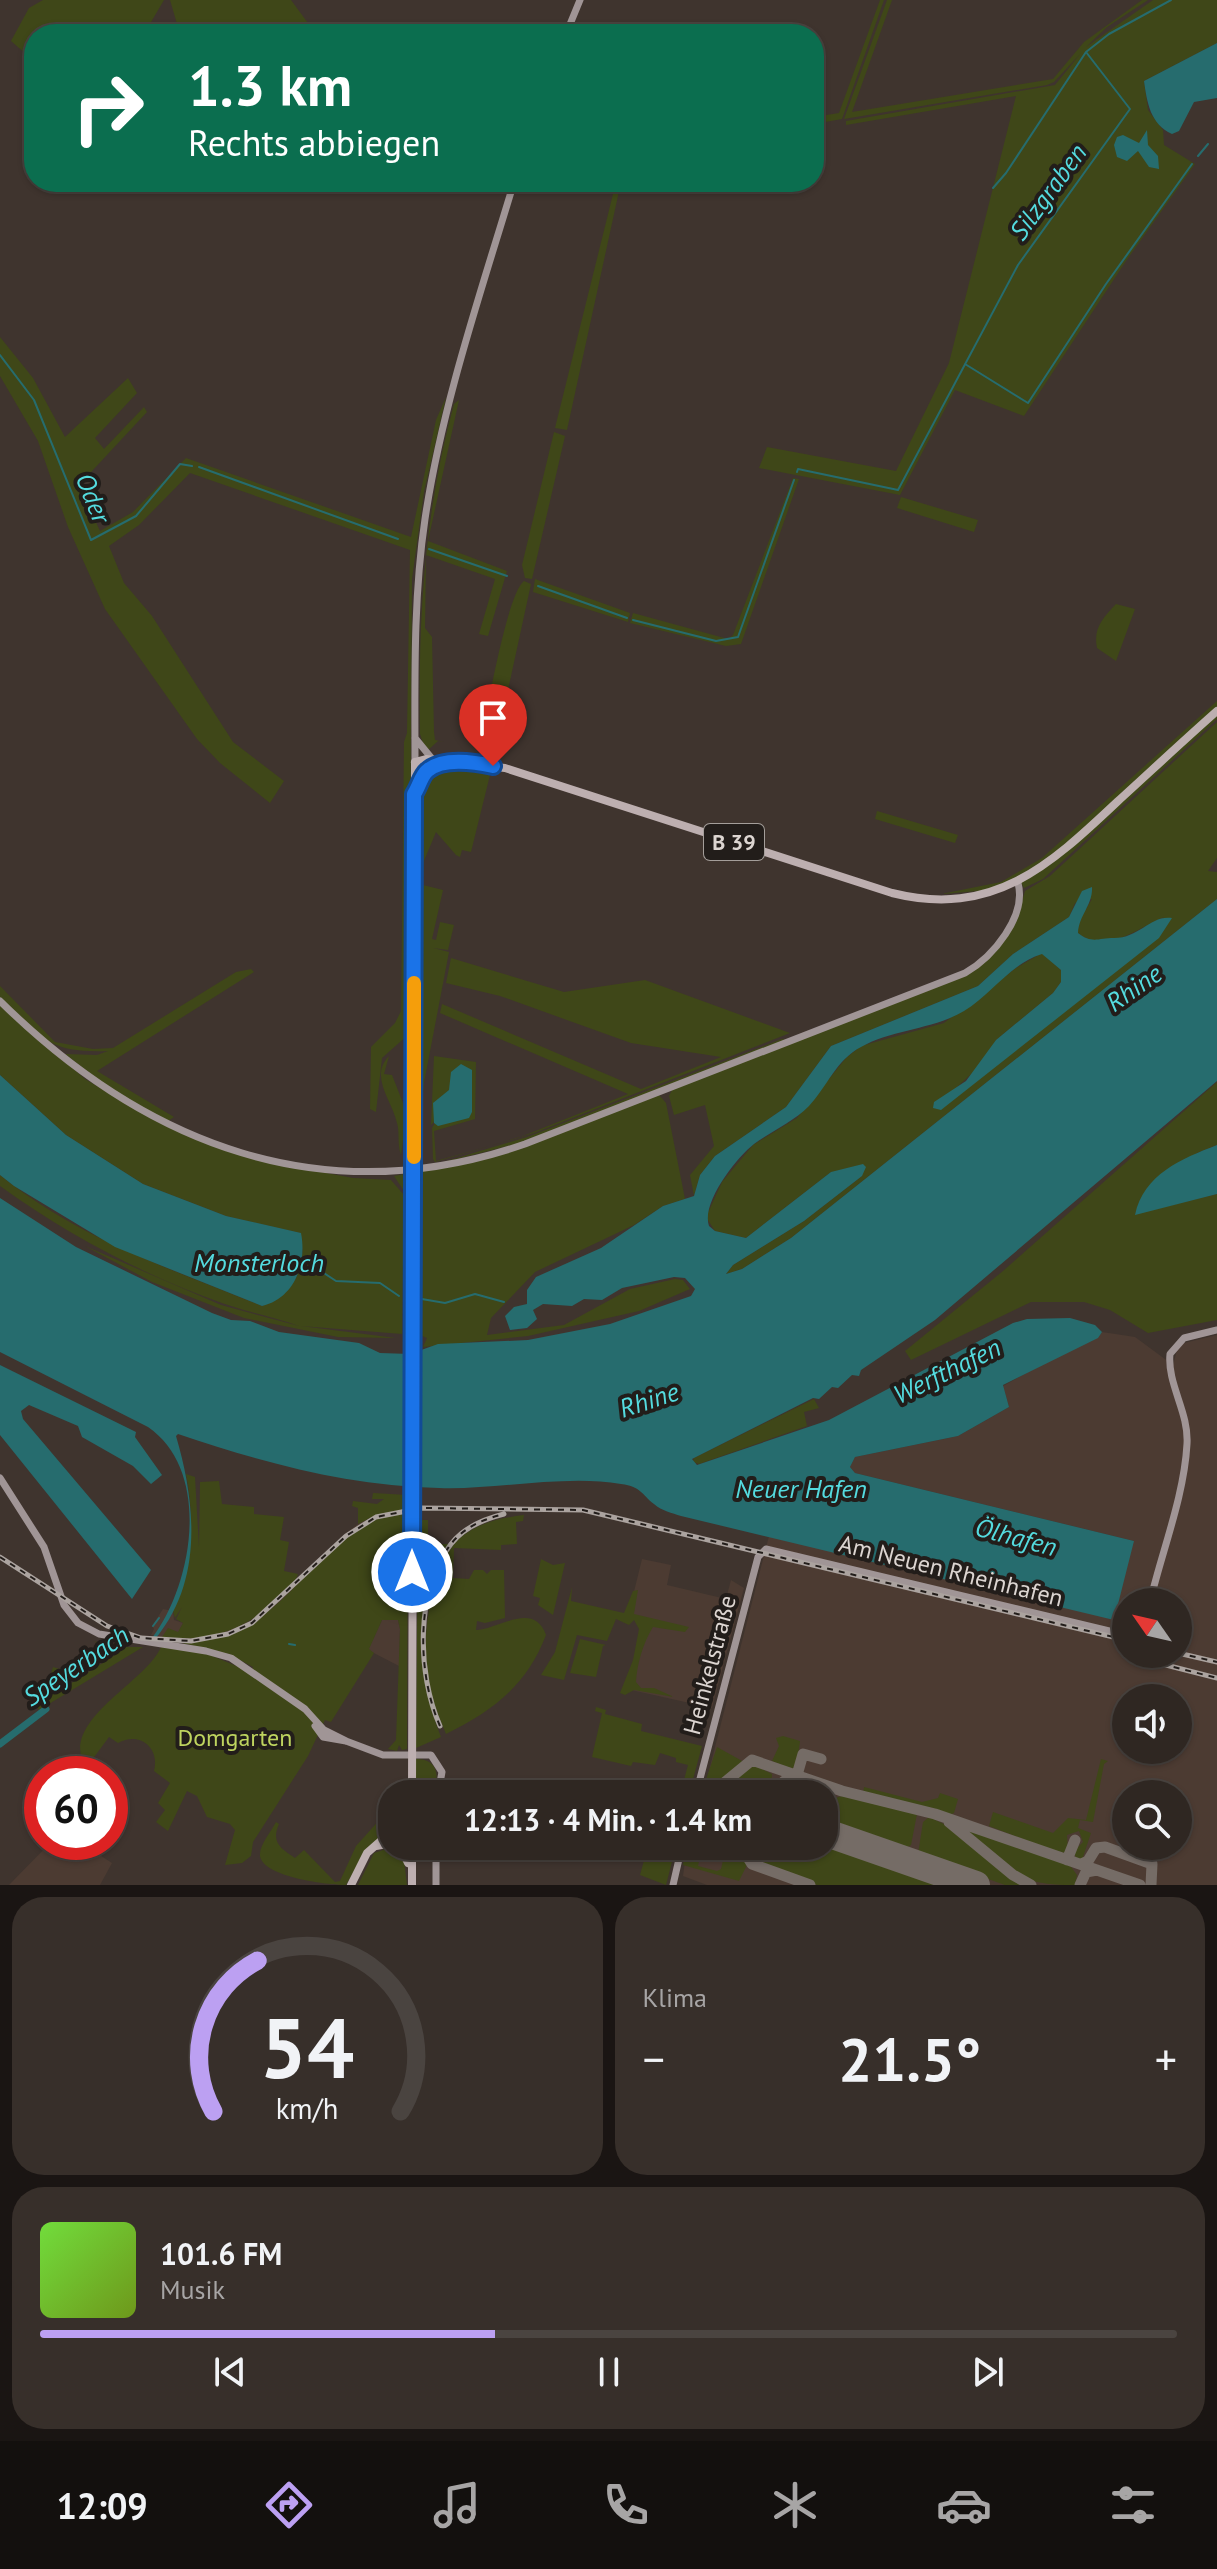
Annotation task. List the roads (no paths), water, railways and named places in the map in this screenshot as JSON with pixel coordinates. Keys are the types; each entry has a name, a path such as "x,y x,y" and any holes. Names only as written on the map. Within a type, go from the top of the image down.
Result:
{"main road":[{"name":"B 39","path":"415,762 452,762 511,770 905,897 957,899 1018,883 1059,856 1217,711"},
{"path":"411,1780 415,762"},
{"path":"414,794 434,763"},
{"path":"353,1884 367,1853 378,1843"},
{"path":"353,1884 373,1848 378,1847"},
{"path":"408,1860 412,1881"},
{"path":"412,1860 412,1881"}],"street":[{"path":"570,24 580,0"},
{"path":"415,762 417,599 430,487 511,192"},
{"path":"415,738 434,763"},
{"path":"0,1001 51,1049 95,1083 141,1111 200,1138 273,1160 328,1171 374,1174 413,1171 469,1161 525,1144 965,973 989,955 1013,919 1020,903 1018,883"},
{"path":"1154,1588 1182,1474 1187,1434 1183,1406 1170,1372 1170,1354 1184,1338 1217,1330"},
{"path":"0,1478 44,1547 68,1612 83,1627 99,1634 231,1658 299,1706 324,1730 346,1741 383,1755 424,1754 435,1758 441,1780"},
{"name":"Am Neuen Rheinhafen","path":"766,1549 1112,1632"},
{"name":"Heinkelstraße","path":"700,1780 758,1557 766,1549"},
{"path":"299,1706 321,1735 346,1741"},
{"path":"436,1860 436,1885"},
{"path":"673,1885 679,1860"}],"water":[{"path":"1217,43 1217,98 1194,102 1179,131 1172,134 1154,118 1144,81"},
{"path":"1147,130 1148,145 1158,156 1159,169 1149,167 1138,151 1127,161 1117,157 1114,145 1117,137 1123,135 1139,143"},
{"path":"1092,887 1078,933 1087,938 1123,937 1157,920 1172,918 1159,938 941,1110 933,1108 934,1102 966,1081 996,1040 1053,993 1061,982 1061,970 1042,954 1021,964 964,1011 939,1022 886,1036 852,1052 809,1106 754,1144 738,1159 710,1205 709,1226 715,1231 746,1238 831,1172 863,1164 866,1167 862,1176 804,1221 733,1265 726,1274 742,1269 791,1238 1217,899 1217,1081 935,1320 861,1370 859,1376 852,1375 819,1399 813,1398 692,1459 697,1465 829,1420 1013,1323 1027,1319 1070,1318 1095,1325 1102,1332 1098,1338 1003,1385 1009,1407 958,1436 855,1457 850,1467 855,1473 1134,1541 1122,1588 1112,1588 1112,1620 681,1516 660,1508 628,1485 599,1481 554,1481 439,1488 372,1483 274,1463 178,1434 191,1515 188,1567 182,1592 171,1616 156,1638 152,1638 166,1616 185,1560 189,1530 188,1500 182,1472 168,1447 148,1427 0,1352 0,1198 76,1247 212,1313 231,1320 250,1321 279,1332 359,1343 380,1353 410,1354 438,1344 528,1340 610,1324 691,1296 695,1289 685,1278 674,1277 622,1288 602,1300 584,1299 572,1306 543,1304 533,1310 537,1319 527,1328 510,1330 505,1316 514,1307 527,1304 527,1290 536,1277 601,1248 663,1206 694,1196 700,1175 715,1156 786,1107 831,1046 978,986 1013,954 1069,917 1082,891"},
{"path":"461,1064 472,1070 472,1112 469,1118 438,1126 434,1123 433,1103 449,1090 451,1072"},
{"name":"Monsterloch","path":"0,1075 66,1135 143,1184 226,1216 301,1233 300,1267 290,1287 273,1302 262,1306 115,1247 14,1186 0,1175"},
{"path":"1217,1145 1217,1194 1135,1215 1140,1201 1155,1179 1178,1162"},
{"path":"0,1365 136,1432 135,1437 162,1475 151,1484 133,1466 82,1437 78,1426 29,1405 21,1411 23,1419 151,1570 132,1599 0,1435"}],"waterway":[{"name":"Silzgraben","path":"993,188 1086,52 1109,34 1171,0"},
{"name":"Silzgraben","path":"797,472 798,469 898,490 1018,265 1130,109 1086,52"},
{"path":"1198,156 1208,144"},
{"name":"Silzgraben","path":"965,364 1028,403 1106,284 1192,164"},
{"name":"Oder","path":"0,355 34,400 91,540 136,516 180,464 192,466"},
{"name":"Oder","path":"199,467 398,539"},
{"name":"Silzgraben","path":"633,620 716,641 738,637 794,480"},
{"name":"Silzgraben","path":"429,549 507,576"},
{"name":"Silzgraben","path":"538,586 627,618"},
{"path":"301,1258 336,1281 380,1283 399,1296"},
{"path":"416,1298 445,1303 475,1294 504,1302"},
{"path":"153,1626 159,1618"},
{"path":"289,1644 295,1645"},
{"name":"Speyerbach","path":"0,1744 46,1709"}],"railway":[{"path":"0,1557 107,1626 141,1638 191,1641 228,1634 252,1623 346,1536 376,1517 422,1508 583,1510 1112,1637"},
{"path":"440,1726 432,1705 424,1658 423,1633 431,1585 439,1563 456,1538 475,1524 504,1514"},
{"path":"1192,1656 1217,1662"},
{"path":"1178,1668 1217,1678"}],"water label":[{"name":"Rhine","path":"1134,988"},
{"name":"Werfthafen","path":"947,1371"},
{"name":"Rhine","path":"649,1400"},
{"name":"Neuer Hafen","path":"801,1489"},
{"name":"Ölhafen","path":"1016,1537"}],"park label":[{"name":"Domgarten","path":"235,1738"}]}
